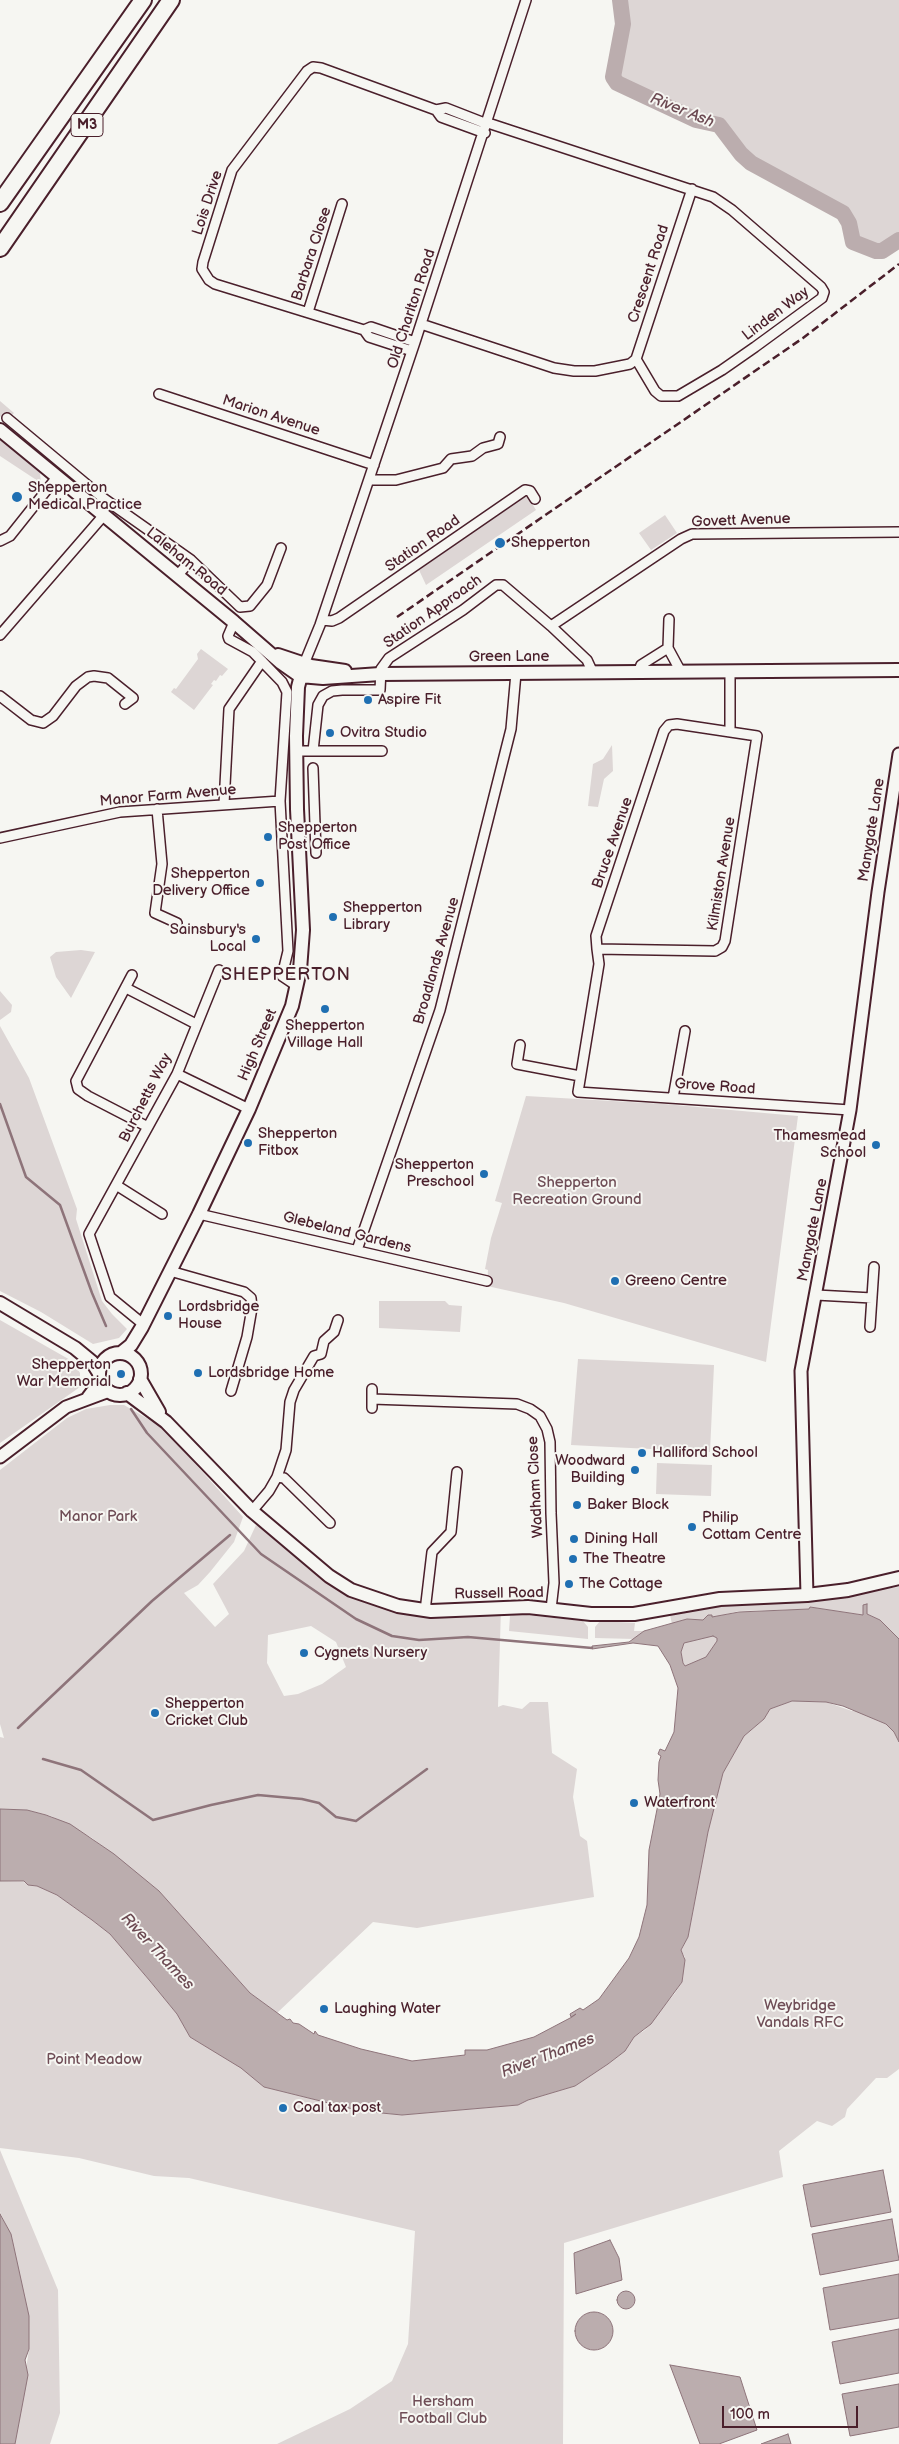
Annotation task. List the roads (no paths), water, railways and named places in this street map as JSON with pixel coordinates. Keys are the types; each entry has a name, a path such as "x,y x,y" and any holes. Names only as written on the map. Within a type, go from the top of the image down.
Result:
{"highway":[{"name":"M3","path":"0,204 142,0"},
{"name":"M3","path":"0,248 171,0"}],"main road":[{"name":"Laleham Road","path":"0,430 259,643 306,671"},
{"name":"Green Lane","path":"306,671 380,674 899,670"},
{"name":"High Street","path":"121,1353 131,1345 143,1326 199,1214 249,1109 285,1024 297,986 303,930 297,792 298,751 306,671"},
{"path":"0,1303 75,1348 92,1362 99,1377 109,1391 120,1394 128,1393 133,1390 140,1379 137,1361 127,1354 121,1353 106,1358 75,1348"},
{"name":"High Street","path":"137,1361 143,1326"},
{"path":"99,1377 100,1367 106,1358"},
{"name":"Russell Road","path":"140,1379 166,1422"},
{"name":"Russell Road","path":"128,1393 166,1422 252,1511 340,1584 363,1595 398,1606 425,1611 528,1607 599,1614 634,1614 720,1599 806,1595 848,1590 899,1578"}],"street":[{"name":"Old Charlton Road","path":"306,671 487,126 526,0"},
{"name":"Lois Drive","path":"414,346 372,327 364,330 215,284 205,275 202,262 232,170 307,72 313,67 321,68 436,110 446,108 487,126"},
{"path":"487,126 692,189"},
{"name":"Linden Way","path":"636,359 655,392 661,396 678,396 722,370 755,347 822,298 824,292 821,287 732,210 713,197 692,189"},
{"name":"Crescent Road","path":"636,359 692,189"},
{"name":"Barbara Close","path":"308,312 342,204"},
{"path":"421,324 560,369 595,371 623,366 636,359"},
{"name":"Marion Avenue","path":"158,394 374,465"},
{"path":"7,418 103,498 191,560 243,608 250,606 267,585 281,548"},
{"path":"369,480 396,480 443,468 451,459 472,456 483,448 498,444 500,437"},
{"path":"0,541 10,536 57,477"},
{"name":"Station Road","path":"321,622 340,618 525,490 530,491 535,499"},
{"path":"0,636 104,515"},
{"name":"Govett Avenue","path":"551,626 681,539 692,534 899,532"},
{"path":"178,576 191,560"},
{"name":"Station Approach","path":"380,674 389,658 463,610 496,585 503,586 551,626 588,660 593,673"},
{"path":"238,604 230,619 229,639 253,652 282,682 287,692 280,801 288,920 288,951 282,976 297,986"},
{"path":"669,619 668,648 681,672"},
{"path":"638,673 641,665 668,648"},
{"path":"224,804 229,710 262,661"},
{"path":"730,672 730,732"},
{"name":"Broadlands Avenue","path":"357,1250 440,1010 511,729 516,673"},
{"path":"313,751 318,706 323,696 332,691 380,690 380,674"},
{"path":"0,696 30,720 43,723 53,716 76,686 88,677 94,676 108,678 133,698 125,704"},
{"name":"Bruce Avenue","path":"578,1092 599,964 596,936 664,731 669,725 677,724 730,732"},
{"name":"Kilmiston Avenue","path":"597,949 716,951 726,941 756,736 730,732"},
{"path":"298,751 382,751"},
{"name":"Manygate Lane","path":"806,1595 801,1371 850,1110 878,892 899,754"},
{"path":"299,846 316,849 313,768"},
{"path":"297,792 313,792"},
{"name":"Manor Farm Avenue","path":"0,838 120,812 280,801"},
{"path":"157,809 162,864 155,912 177,923"},
{"name":"Burchetts Way","path":"143,1326 110,1297 88,1234 177,1074 219,970"},
{"path":"132,975 76,1081 78,1089 88,1096 148,1127"},
{"path":"126,988 196,1024"},
{"path":"673,1098 685,1031"},
{"path":"520,1046 517,1064 580,1076"},
{"path":"177,1074 249,1109"},
{"name":"Grove Road","path":"578,1092 850,1110"},
{"path":"116,1185 162,1214"},
{"name":"Glebeland Gardens","path":"199,1214 488,1282"},
{"path":"870,1328 874,1267"},
{"path":"170,1271 244,1292 252,1298 247,1337 231,1392"},
{"path":"816,1295 872,1298"},
{"path":"252,1511 270,1491 277,1477 286,1450 292,1396 300,1378 314,1356 321,1354 324,1341 334,1332 338,1320"},
{"path":"86,1398 99,1377"},
{"path":"0,1457 66,1407 109,1391"},
{"name":"Wadham Close","path":"372,1399 517,1404 530,1409 540,1416 547,1429 550,1442 550,1513 554,1583 551,1610"},
{"path":"425,1611 432,1552 451,1532 457,1472"},
{"path":"277,1477 284,1478 330,1523"}],"water":[{"name":"River Thames","path":"867,1604 867,1614 880,1620 899,1639 899,1742 894,1732 886,1724 843,1706 826,1702 792,1701 770,1709 764,1719 744,1736 723,1773 708,1832 688,1937 681,1950 685,1960 682,1982 651,2024 634,2037 625,2051 608,2064 575,2086 528,2100 518,2105 402,2115 361,2111 264,2087 241,2068 190,2037 177,2014 110,1934 57,1895 37,1886 28,1885 24,1881 0,1881 0,1809 27,1810 46,1815 70,1824 114,1854 159,1891 250,1993 287,2020 290,2019 293,2023 299,2024 314,2034 315,2031 318,2035 361,2049 412,2061 465,2055 465,2050 487,2050 534,2037 572,2017 576,2014 571,2017 570,2014 580,2008 583,2010 599,1999 629,1958 639,1937 647,1905 649,1850 660,1794 658,1780 661,1756 658,1754 660,1749 665,1751 674,1732 678,1688 670,1665 658,1646 633,1643 592,1649 592,1646 629,1642 644,1631 687,1619 703,1620 708,1615 712,1615 712,1617 739,1612 809,1609 810,1607 863,1615 863,1605","holes":["713,1636 717,1638 717,1641 706,1657 685,1666 681,1652 684,1643"]},
{"path":"883,2170 891,2212 811,2227 803,2185"},
{"path":"0,2214 11,2234 29,2316 29,2349 25,2360 28,2375 15,2444 0,2444"},
{"path":"892,2219 899,2260 820,2275 812,2234"},
{"path":"610,2240 619,2258 622,2280 576,2294 574,2253"},
{"path":"899,2274 899,2318 830,2330 823,2288"},
{"path":"622,2291 630,2291 635,2296 633,2307 622,2309 617,2304 617,2296"},
{"path":"594,2312 607,2318 613,2331 607,2344 594,2350 581,2344 575,2331 581,2318"},
{"path":"899,2329 899,2373 840,2384 832,2342"},
{"path":"670,2365 740,2377 757,2430 719,2444 700,2444"},
{"path":"899,2384 899,2427 850,2436 842,2394"},
{"path":"788,2434 791,2444 761,2444"}],"waterway":[{"name":"River Ash","path":"620,0 623,24 613,77 617,83 696,120 719,125 741,154 751,163 843,213 849,223 853,242 876,251 882,251 899,240"},
{"path":"0,1104 26,1177 60,1205 106,1326"},
{"path":"131,1409 147,1433 261,1554 356,1619 392,1636 419,1640 468,1637 592,1648"},
{"path":"18,1728 152,1601 230,1535"},
{"path":"43,1759 81,1770 153,1820 258,1795 302,1799 319,1803 336,1817 356,1821 427,1769"}],"railway":[{"path":"397,617 803,338 899,264"}],"place":[{"name":"Shepperton Medical Practice","path":"17,497"},
{"name":"Shepperton","path":"500,543"},
{"name":"Aspire Fit","path":"368,700"},
{"name":"Ovitra Studio","path":"330,733"},
{"name":"Shepperton Post Office","path":"268,837"},
{"name":"Shepperton Delivery Office","path":"260,883"},
{"name":"Shepperton Library","path":"333,917"},
{"name":"Sainsbury's Local","path":"256,939"},
{"name":"Shepperton Village Hall","path":"325,1009"},
{"name":"Shepperton Fitbox","path":"248,1143"},
{"name":"Thamesmead School","path":"876,1145"},
{"name":"Shepperton Preschool","path":"484,1174"},
{"name":"Greeno Centre","path":"615,1281"},
{"name":"Lordsbridge House","path":"168,1316"},
{"name":"Lordsbridge Home","path":"198,1373"},
{"name":"Shepperton War Memorial","path":"121,1374"},
{"name":"Halliford School","path":"642,1453"},
{"name":"Woodward Building","path":"635,1470"},
{"name":"Baker Block","path":"577,1505"},
{"name":"Philip Cottam Centre","path":"692,1527"},
{"name":"Dining Hall","path":"574,1539"},
{"name":"The Theatre","path":"573,1559"},
{"name":"The Cottage","path":"569,1584"},
{"name":"Cygnets Nursery","path":"304,1653"},
{"name":"Shepperton Cricket Club","path":"155,1713"},
{"name":"Waterfront","path":"634,1803"},
{"name":"Laughing Water","path":"324,2009"},
{"name":"Coal tax post","path":"283,2108"}],"district":[{"name":"SHEPPERTON","path":"286,975"}],"park label":[{"name":"Shepperton Recreation Ground","path":"577,1192"},
{"name":"Manor Park","path":"98,1517"},
{"name":"Weybridge Vandals RFC","path":"800,2014"},
{"name":"Point Meadow","path":"94,2060"},
{"name":"Hersham Football Club","path":"443,2410"}]}
